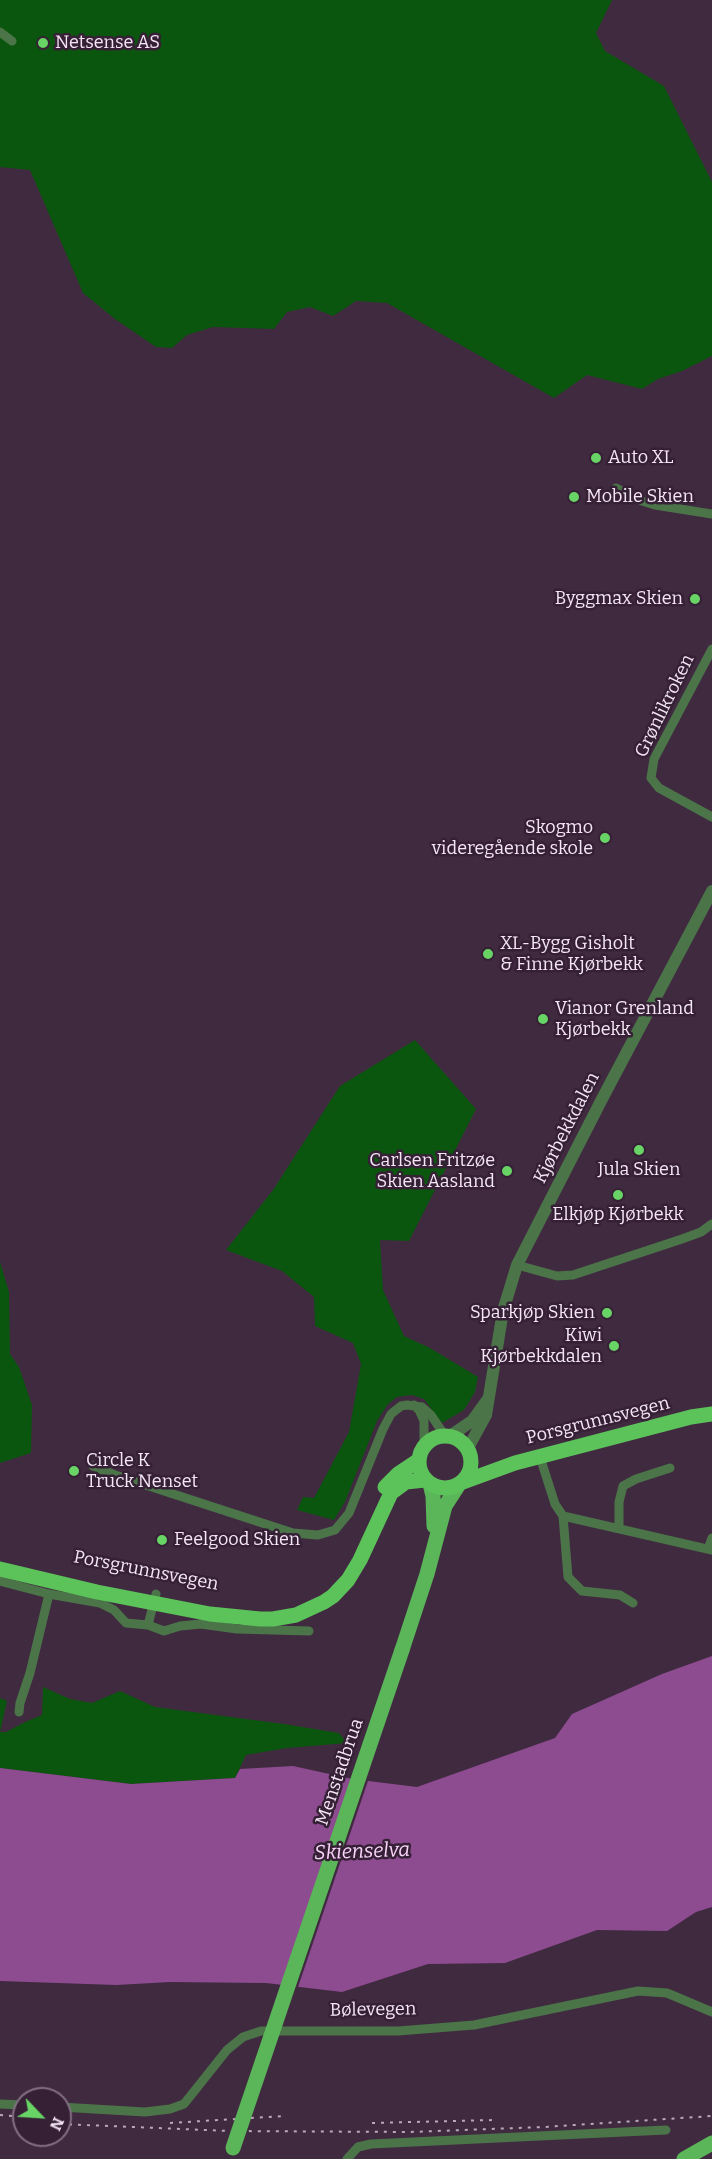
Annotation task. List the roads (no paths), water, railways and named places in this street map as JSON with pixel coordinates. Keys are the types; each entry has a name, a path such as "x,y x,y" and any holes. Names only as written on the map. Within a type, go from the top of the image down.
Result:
{"highway":[{"name":"Porsgrunnsvegen","path":"691,1417 712,1408"},
{"name":"Porsgrunnsvegen","path":"461,1484 515,1463 691,1417 712,1414"},
{"path":"448,1436 460,1440 469,1451 472,1466 461,1484 441,1489 428,1482 421,1474 421,1454 433,1439 448,1436"},
{"name":"Porsgrunnsvegen","path":"469,1451 480,1459 515,1463"},
{"name":"Porsgrunnsvegen","path":"369,1538 372,1518 390,1481 421,1454"},
{"name":"Porsgrunnsvegen","path":"0,1559 155,1599 246,1618 273,1619 296,1615 315,1607 342,1588 354,1571 391,1492 405,1482 428,1482"},
{"name":"Porsgrunnsvegen","path":"0,1569 69,1586 155,1599"}],"main road":[{"name":"Menstadbrua","path":"428,1482 433,1496 434,1544"},
{"name":"Menstadbrua","path":"231,2155 402,1650 445,1506 461,1484"},
{"path":"684,2159 706,2151"}],"street":[{"path":"0,32 12,41"},
{"path":"616,488 655,505 712,514"},
{"name":"Grønlikroken","path":"712,649 654,759 651,778 659,788 712,816"},
{"name":"Kjørbekkdalen","path":"469,1451 486,1415 491,1396 503,1311 517,1265 712,891"},
{"path":"517,1265 557,1276 573,1275 682,1239 701,1232 712,1224"},
{"name":"Kjørbekkdalen","path":"448,1436 472,1421 491,1396"},
{"path":"414,1405 424,1421 421,1454"},
{"path":"93,1466 293,1533 318,1535 334,1530 349,1513 390,1414 401,1406 422,1407 448,1436"},
{"path":"540,1457 555,1504 563,1516 568,1578 582,1591 620,1595 633,1603"},
{"path":"620,1527 619,1502 623,1486 636,1479 670,1468"},
{"path":"563,1516 710,1549 712,1538"},
{"path":"0,1581 49,1594 100,1603 114,1610 126,1623 148,1625 164,1631 180,1626 201,1624 246,1629 309,1631"},
{"path":"19,1712 49,1594"},
{"path":"148,1625 155,1599"},
{"name":"Bølevegen","path":"72,2108 145,2112 170,2109 184,2104 227,2050 243,2037 261,2031 398,2031 474,2025 638,1991 667,1993 712,2012"},
{"path":"347,2159 358,2147 371,2144 666,2130"}],"water":[{"name":"Skienselva","path":"712,1656 712,1907 696,1912 667,1931 597,1930 505,1963 428,1964 342,1992 266,1983 170,1982 116,1985 0,1981 0,1768 131,1784 235,1778 240,1769 293,1766 352,1779 417,1787 555,1738 572,1714 662,1674"}],"railway":[{"path":"0,2115 12,2116"},
{"path":"170,2123 284,2116"},
{"path":"72,2124 228,2131 410,2132 544,2127 712,2116"},
{"path":"372,2123 495,2120"}],"place":[{"name":"Netsense AS","path":"43,43"},
{"name":"Auto XL","path":"596,458"},
{"name":"Mobile Skien","path":"574,497"},
{"name":"Byggmax Skien","path":"695,599"},
{"name":"Skogmo videregående skole","path":"605,838"},
{"name":"XL-Bygg Gisholt & Finne Kjørbekk","path":"488,954"},
{"name":"Vianor Grenland Kjørbekk","path":"543,1019"},
{"name":"Jula Skien","path":"639,1150"},
{"name":"Carlsen Fritzøe Skien Aasland","path":"507,1171"},
{"name":"Elkjøp Kjørbekk","path":"618,1195"},
{"name":"Sparkjøp Skien","path":"607,1313"},
{"name":"Kiwi Kjørbekkdalen","path":"614,1346"},
{"name":"Circle K Truck Nenset","path":"74,1471"},
{"name":"Feelgood Skien","path":"162,1540"}]}
